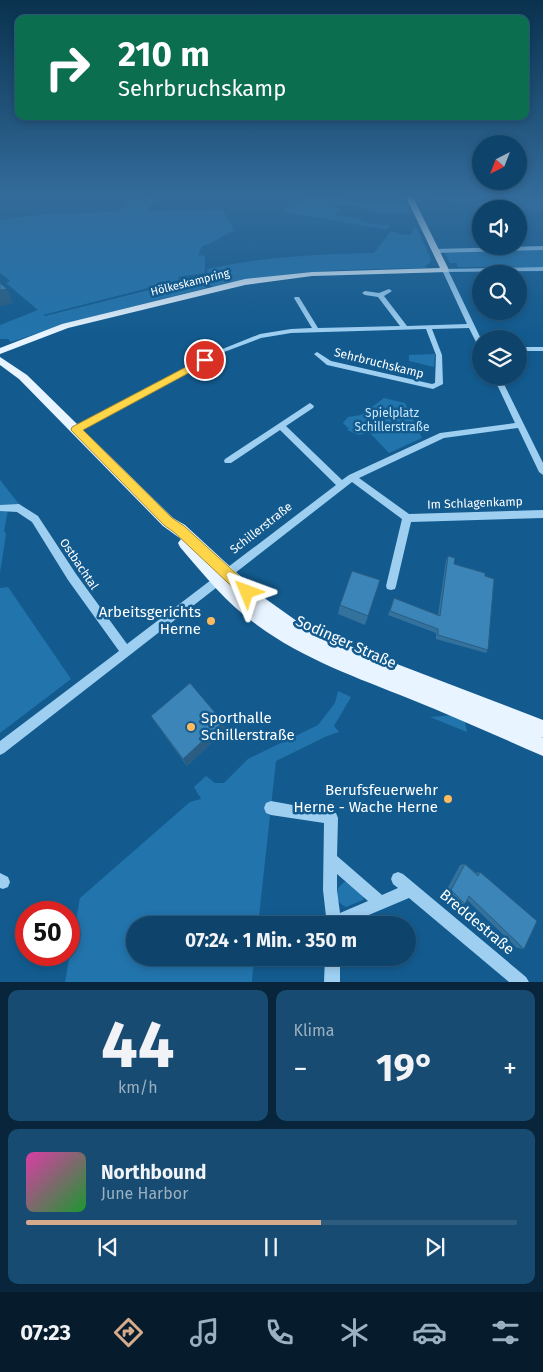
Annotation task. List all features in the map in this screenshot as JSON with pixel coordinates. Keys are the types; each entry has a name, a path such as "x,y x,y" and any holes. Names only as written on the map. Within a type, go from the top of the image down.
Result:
{"main road":[{"path":"430,241 444,270"},
{"name":"Hölkeskampring","path":"0,353 66,326 245,282 312,274 444,270"},
{"name":"Sodinger Straße","path":"0,353 168,522 175,533 223,577 270,612 309,636 372,663 543,729"},
{"name":"Sodinger Straße","path":"223,577 242,605 257,617 308,648 543,747"}],"street":[{"path":"435,251 543,248"},
{"name":"Hölkeskampring","path":"444,270 543,269"},
{"path":"444,270 474,330"},
{"path":"365,293 380,295 389,291"},
{"path":"380,295 405,328"},
{"path":"297,298 316,330"},
{"name":"Sehrbruchskamp","path":"76,430 235,344 274,333 316,330 472,326"},
{"name":"Sehrbruchskamp","path":"317,354 329,362 433,387 439,384 440,379 439,355 428,327"},
{"path":"527,349 543,349"},
{"path":"500,385 543,472"},
{"path":"228,461 310,406"},
{"name":"Schillerstraße","path":"0,749 125,650 352,477 443,435 520,425"},
{"path":"281,426 342,484"},
{"path":"352,477 407,518 391,586"},
{"name":"Ostbachtal","path":"3,508 19,508 35,519 72,577 125,650"},
{"name":"Im Schlagenkamp","path":"407,518 543,514"},
{"path":"271,808 331,818 330,847 332,860 330,890 334,916"},
{"path":"332,860 381,903"},
{"name":"Breddestraße","path":"398,879 521,982"},
{"path":"353,916 411,890"},
{"path":"332,982 333,966"}],"green space":[{"path":"0,241 215,241 202,246 198,255 205,256 205,273 178,277 179,280 43,315 189,280 204,279 206,288 72,322 11,342 8,339 0,339 0,325 38,310 6,283 10,281 0,273"},
{"path":"383,241 423,241 431,259 430,263 425,266 426,268 345,270 292,274 239,281 213,287 208,283 207,269 228,265 290,257 374,253"},
{"path":"527,250 543,250 543,267 527,267 527,265 472,265 472,267 458,267 457,263 450,263 445,253 527,255"},
{"path":"435,354 434,367 409,361 409,355"},
{"name":"Spielplatz Schillerstraße","path":"384,398 405,403 422,438 389,453 369,432 359,435 347,430 349,429 343,423 348,417 361,415"},
{"path":"0,480 23,509 0,506"},
{"path":"0,509 8,510 0,573"},
{"path":"8,587 71,679 0,733 0,588"},
{"path":"338,691 351,697 334,726 339,732 276,761 259,916 126,916 126,966 253,966 252,982 65,982 68,966 80,966 80,898 190,802 201,799 194,787 206,776 215,783 224,783 248,759 318,725 335,703"},
{"path":"455,715 465,722 467,732 430,717"},
{"path":"344,882 348,882 364,896 363,900 346,907 341,904 338,897 338,888"}],"building":[{"path":"0,283 7,289 0,290"},
{"path":"448,556 455,558 454,564 485,573 485,576 494,579 488,650 438,635 438,629 390,611 394,598 440,616"},
{"path":"352,571 380,580 368,616 340,605"},
{"name":"Sporthalle Schillerstraße","path":"190,683 223,722 183,759 151,716"},
{"path":"465,864 478,876 480,872 537,921 524,949 469,896 465,904 451,890"}],"place":[{"name":"Arbeitsgerichts Herne","path":"211,621"},
{"name":"Sporthalle Schillerstraße","path":"191,727"},
{"name":"Berufsfeuerwehr Herne - Wache Herne","path":"448,799"}],"route":[{"path":"205,360 76,430 168,522 180,529 247,592"}]}
